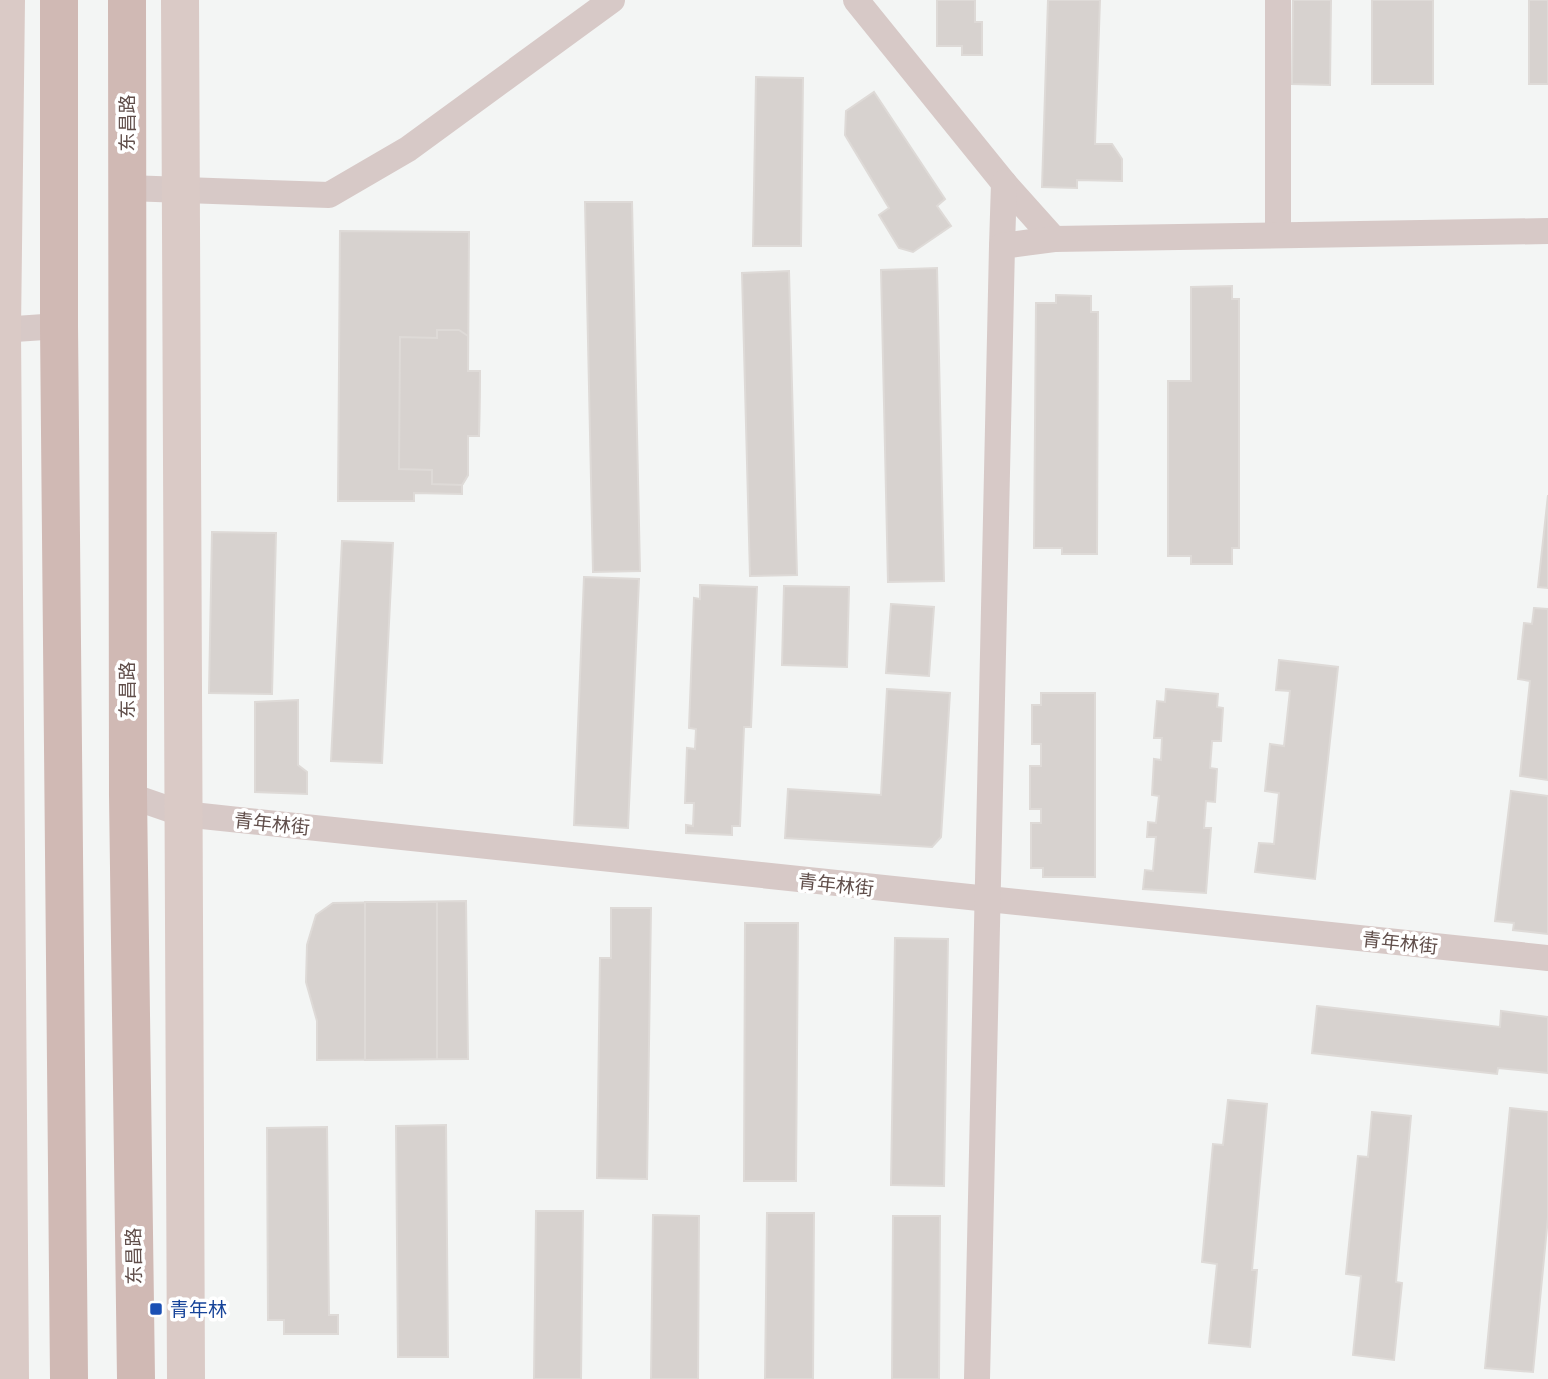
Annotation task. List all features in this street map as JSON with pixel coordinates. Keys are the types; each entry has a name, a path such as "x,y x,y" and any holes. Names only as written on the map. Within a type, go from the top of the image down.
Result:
{"main road":[{"name":"东昌路","path":"127,14 128,795 136,1379"},
{"path":"59,15 59,326 69,1379"}],"street":[{"path":"127,188 329,194 408,149 612,0"},
{"path":"856,0 1004,183 1054,239"},
{"path":"1278,0 1278,235"},
{"path":"6,14 1,330 10,1379"},
{"path":"180,14 186,1379"},
{"path":"977,1379 990,901 1004,183"},
{"path":"1002,246 1054,239 1548,231"},
{"path":"1,330 59,326"},
{"name":"青年林街","path":"128,795 183,814 1548,958"}],"building":[{"path":"937,0 975,0 975,22 982,22 982,55 962,55 962,46 937,46"},
{"path":"1048,0 1100,0 1095,144 1112,144 1122,159 1122,181 1077,180 1077,188 1042,187"},
{"path":"1293,0 1331,0 1330,85 1292,84"},
{"path":"1372,0 1433,0 1433,84 1372,84"},
{"path":"1529,0 1548,0 1548,84 1529,84"},
{"path":"756,77 803,78 801,246 753,246"},
{"path":"874,92 945,199 937,206 951,226 913,252 899,248 879,215 889,208 845,135 846,111"},
{"path":"585,202 632,202 640,571 593,572"},
{"path":"340,231 469,232 468,371 480,371 479,436 468,436 468,475 462,485 462,494 414,493 414,501 338,501"},
{"path":"937,268 944,581 888,582 881,270"},
{"path":"789,271 797,575 750,576 742,273"},
{"path":"1232,286 1232,299 1239,299 1239,548 1232,548 1232,564 1191,564 1191,556 1168,556 1168,381 1191,381 1191,287"},
{"path":"1056,295 1091,296 1091,312 1098,312 1097,554 1062,554 1062,548 1034,548 1036,303 1056,303"},
{"path":"437,330 459,330 468,336 468,371 480,371 479,436 468,436 468,475 462,485 432,484 432,470 399,469 400,337 437,338"},
{"path":"1548,495 1548,588 1538,587"},
{"path":"212,532 276,533 272,694 209,693"},
{"path":"342,541 393,543 382,763 331,761"},
{"path":"584,577 639,579 628,828 574,825"},
{"path":"700,585 757,587 751,727 744,727 740,826 732,826 732,835 686,833 686,825 693,826 694,803 685,803 687,748 695,749 696,729 689,728 694,598 700,599"},
{"path":"784,586 849,587 847,667 782,665"},
{"path":"891,604 934,607 929,676 886,673"},
{"path":"1534,608 1548,609 1548,780 1520,776 1530,681 1518,679 1524,623 1532,624"},
{"path":"1279,660 1338,667 1315,879 1255,872 1259,843 1274,844 1279,793 1265,791 1270,744 1284,746 1290,691 1276,690"},
{"path":"887,689 950,693 941,837 932,847 785,838 788,789 881,795"},
{"path":"1166,689 1218,694 1217,707 1223,708 1221,741 1212,741 1210,768 1217,769 1215,802 1206,801 1204,828 1211,828 1206,893 1143,889 1145,870 1153,871 1156,837 1147,837 1148,822 1156,823 1159,796 1152,795 1154,759 1161,760 1162,738 1154,738 1157,701 1165,702"},
{"path":"1041,693 1095,693 1095,877 1043,877 1043,868 1031,868 1031,823 1041,823 1041,809 1030,809 1030,766 1041,766 1041,744 1032,744 1032,705 1041,705"},
{"path":"298,700 298,765 307,772 307,794 255,792 255,702"},
{"path":"1511,791 1548,796 1548,934 1513,930 1514,923 1495,921"},
{"path":"466,901 468,1059 317,1060 317,1021 306,982 307,945 316,915 333,903"},
{"path":"365,902 437,902 437,1059 365,1060"},
{"path":"611,908 651,908 647,1179 597,1178 600,958 611,958"},
{"path":"745,923 798,923 796,1181 744,1181"},
{"path":"895,938 948,939 944,1186 891,1185"},
{"path":"1317,1006 1500,1027 1501,1011 1548,1017 1548,1073 1498,1068 1497,1074 1312,1053"},
{"path":"1228,1100 1267,1104 1252,1270 1257,1270 1250,1347 1209,1343 1217,1264 1202,1262 1213,1144 1223,1145"},
{"path":"1510,1108 1548,1112 1548,1217 1533,1372 1485,1368"},
{"path":"1372,1112 1411,1116 1396,1282 1402,1283 1394,1360 1353,1355 1361,1276 1346,1274 1358,1156 1368,1157"},
{"path":"446,1125 448,1357 398,1357 396,1126"},
{"path":"327,1127 329,1315 338,1315 338,1334 284,1334 284,1320 268,1320 267,1128"},
{"path":"536,1211 583,1211 581,1379 534,1379"},
{"path":"767,1213 814,1213 813,1379 765,1379"},
{"path":"653,1215 699,1216 698,1379 651,1379"},
{"path":"893,1216 940,1216 939,1379 892,1379"}],"place":[{"name":"青年林","path":"156,1309"}]}
